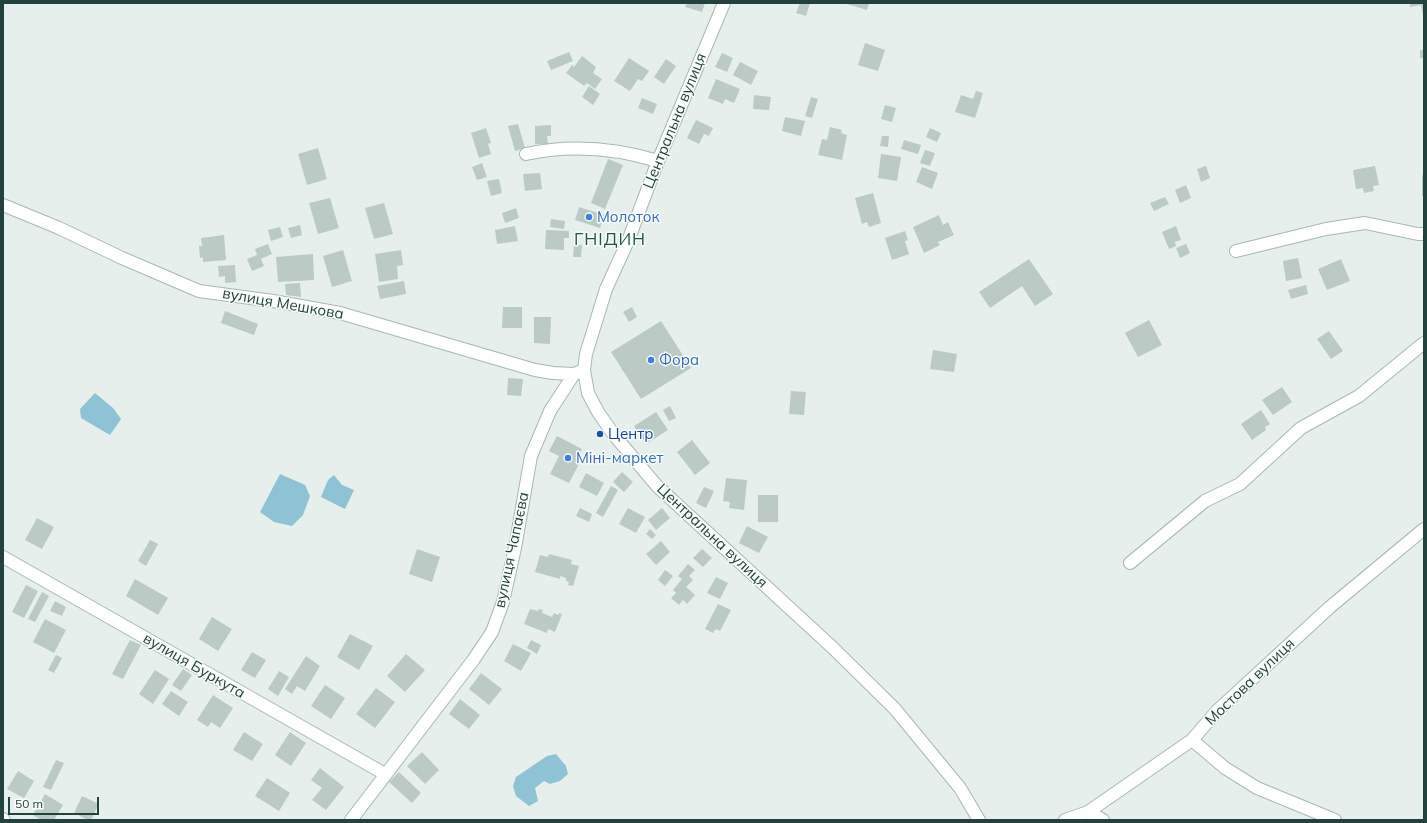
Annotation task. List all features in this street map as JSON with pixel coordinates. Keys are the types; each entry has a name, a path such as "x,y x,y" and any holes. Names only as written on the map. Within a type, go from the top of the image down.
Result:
{"street":[{"name":"Центральна вулиця","path":"724,3 658,161 628,240 606,289 579,372 598,412 614,435 657,486 833,648 895,709 960,788 979,820"},
{"path":"526,154 567,148 599,149 658,161"},
{"name":"вулиця Мешкова","path":"3,205 59,228 122,258 199,290 274,301 340,313 535,370 554,373 579,372"},
{"path":"1236,251 1310,232 1365,222 1424,234"},
{"path":"1130,563 1205,501 1240,484 1300,428 1359,396 1424,343"},
{"name":"вулиця Чапаєва","path":"351,820 474,659 492,632 503,602 515,548 531,456 550,411 579,372"},
{"name":"Мостова вулиця","path":"1065,820 1088,812 1192,740 1216,712 1330,607 1424,529"},
{"name":"вулиця Буркута","path":"3,557 385,774"},
{"path":"1192,740 1225,768 1257,788 1335,820"},
{"path":"1088,812 1103,820"}],"water":[{"path":"95,393 113,408 121,419 110,435 81,418 80,409"},
{"path":"280,474 305,485 310,496 303,515 292,526 274,522 260,512"},
{"path":"334,475 342,485 354,490 345,509 321,497 328,480"},
{"path":"556,754 566,766 568,774 560,781 550,784 544,781 535,788 538,801 529,806 516,796 513,786 516,777 547,756"}],"building":[{"path":"687,3 705,3 702,12 685,7"},
{"path":"800,3 810,3 806,16 796,13"},
{"path":"843,3 869,3 867,10"},
{"path":"1410,3 1424,3 1424,15 1421,5 1410,7"},
{"path":"865,43 885,50 878,71 858,65"},
{"path":"1420,50 1424,50 1424,58 1420,58"},
{"path":"569,52 573,61 551,70 547,61"},
{"path":"722,53 733,58 727,72 715,67"},
{"path":"582,56 596,67 593,73 602,79 595,89 587,83 584,86 566,73 572,65 574,67"},
{"path":"629,58 649,71 642,81 638,79 630,91 614,81"},
{"path":"666,59 676,66 664,84 654,77"},
{"path":"740,62 758,71 751,85 733,75"},
{"path":"716,79 740,89 734,103 725,99 723,104 708,98"},
{"path":"589,86 600,94 593,105 582,97"},
{"path":"976,91 983,93 975,118 955,112 961,95 973,99"},
{"path":"754,95 771,97 769,110 753,109"},
{"path":"811,97 818,99 812,118 805,116"},
{"path":"642,98 657,104 653,114 638,108"},
{"path":"885,105 896,108 892,122 881,119"},
{"path":"785,117 805,121 801,136 782,131"},
{"path":"696,120 713,128 709,136 704,134 699,144 687,138"},
{"path":"518,124 525,148 515,151 508,126"},
{"path":"551,125 551,136 547,136 548,144 535,144 535,126"},
{"path":"830,127 842,130 841,133 847,135 842,160 818,155 822,139 827,140"},
{"path":"486,128 491,143 488,144 491,154 479,158 471,133"},
{"path":"930,128 941,133 937,142 926,137"},
{"path":"882,136 889,136 888,147 880,146"},
{"path":"904,140 921,145 918,154 901,149"},
{"path":"318,148 327,179 307,185 298,154"},
{"path":"925,150 935,153 930,166 920,163"},
{"path":"881,154 901,157 897,181 878,178"},
{"path":"608,159 623,165 605,209 591,203"},
{"path":"482,163 487,177 477,180 472,167"},
{"path":"1206,166 1210,178 1201,182 1197,169"},
{"path":"1375,166 1379,185 1373,186 1374,191 1364,193 1363,188 1356,189 1353,170"},
{"path":"922,167 938,173 932,189 916,182"},
{"path":"540,173 542,189 525,191 523,174"},
{"path":"1422,175 1424,176 1424,196 1422,196"},
{"path":"499,179 502,193 491,196 487,181"},
{"path":"1186,185 1191,198 1180,203 1175,190"},
{"path":"873,193 881,223 869,227 867,222 862,224 855,198"},
{"path":"1165,197 1169,204 1154,211 1150,203"},
{"path":"330,198 339,228 318,234 309,203"},
{"path":"384,203 393,234 374,239 365,208"},
{"name":"Молоток","path":"579,207 604,215 600,228 575,220"},
{"path":"516,208 519,218 505,223 502,213"},
{"path":"939,215 943,225 948,222 954,235 938,242 940,245 924,253 913,227"},
{"path":"551,219 565,221 564,229 550,227"},
{"path":"300,225 302,235 291,238 288,228"},
{"path":"515,226 518,241 497,244 495,230"},
{"path":"1176,226 1181,240 1175,242 1176,246 1169,249 1162,232"},
{"path":"280,227 283,237 271,241 268,230"},
{"path":"546,230 569,231 569,238 564,238 564,250 545,249"},
{"path":"905,231 908,240 905,241 909,254 892,260 885,238"},
{"path":"224,235 226,260 203,262 203,257 200,258 199,246 202,246 201,238"},
{"path":"268,244 272,254 261,259 264,266 252,271 247,259 257,255 255,249"},
{"path":"1186,244 1190,253 1180,258 1176,248"},
{"path":"574,245 582,245 581,257 573,257"},
{"path":"343,250 352,281 332,287 323,256"},
{"path":"401,250 403,265 397,266 398,279 379,282 375,254"},
{"path":"313,254 314,280 278,282 276,257"},
{"path":"1298,258 1302,278 1286,281 1283,261"},
{"path":"1029,259 1053,294 1035,306 1022,286 990,308 979,292"},
{"path":"1341,259 1350,281 1327,290 1318,269"},
{"path":"235,265 236,282 225,283 225,276 219,277 218,266"},
{"path":"404,281 406,294 380,299 377,286"},
{"path":"300,283 301,297 286,295 285,284"},
{"path":"1306,285 1308,294 1291,299 1288,290"},
{"path":"503,307 522,307 522,328 502,328"},
{"path":"632,307 637,317 629,322 623,312"},
{"path":"225,311 258,324 254,335 221,323"},
{"path":"534,317 551,317 550,344 534,343"},
{"path":"1149,320 1162,345 1138,357 1125,333"},
{"name":"Фора","path":"661,321 691,368 641,399 611,352"},
{"path":"1329,331 1343,351 1331,359 1317,339"},
{"path":"933,350 957,354 954,372 930,369"},
{"path":"508,378 523,379 521,396 507,395"},
{"path":"1282,387 1292,402 1273,415 1262,400"},
{"path":"791,391 806,392 804,415 789,414"},
{"path":"670,406 676,418 669,421 663,410"},
{"path":"1261,410 1270,424 1265,427 1266,430 1252,440 1241,424"},
{"path":"656,412 668,430 646,444 634,426"},
{"name":"Міні-маркет","path":"557,436 582,449 575,463 579,464 569,483 550,474 559,456 549,451"},
{"path":"692,440 710,463 695,475 677,452"},
{"path":"622,472 633,482 624,492 613,482"},
{"path":"586,473 604,483 597,496 579,487"},
{"path":"726,478 747,480 744,510 729,508 730,502 723,501"},
{"path":"611,486 618,490 603,517 596,513"},
{"path":"704,487 714,491 706,508 696,503"},
{"path":"758,495 778,495 778,522 758,522"},
{"path":"580,508 592,514 589,522 576,516"},
{"path":"628,508 645,517 636,533 619,524"},
{"path":"662,508 670,518 656,530 648,520"},
{"path":"37,518 54,527 42,549 25,540"},
{"path":"747,526 768,537 759,553 739,543"},
{"path":"650,529 656,535 652,539 646,534"},
{"path":"150,540 158,544 146,566 138,561"},
{"path":"661,541 670,552 656,565 646,554"},
{"path":"417,549 440,557 432,582 409,574"},
{"path":"702,549 712,558 703,567 693,558"},
{"path":"549,554 572,560 571,564 579,566 573,586 568,585 569,582 566,581 566,578 560,576 560,579 535,572 540,555 548,557"},
{"path":"688,564 695,570 689,576 693,580 686,587 695,595 687,604 683,600 679,605 671,598 676,593 673,590 682,579 678,576"},
{"path":"665,570 673,576 665,586 658,580"},
{"path":"716,577 728,583 720,599 707,593"},
{"path":"135,579 168,598 158,615 126,596"},
{"path":"26,585 38,591 24,618 12,612"},
{"path":"42,592 49,596 35,622 28,619"},
{"path":"55,601 66,607 62,616 50,611"},
{"path":"718,604 731,610 720,631 716,629 713,633 705,629"},
{"path":"530,609 538,611 539,609 543,610 542,613 552,617 554,613 558,615 559,613 562,614 555,632 548,629 547,633 524,624"},
{"path":"212,617 232,629 218,651 199,639"},
{"path":"45,619 66,630 54,653 33,642"},
{"path":"350,634 373,646 359,670 337,657"},
{"path":"130,640 141,645 123,679 112,674"},
{"path":"531,640 541,645 537,654 527,648"},
{"path":"513,644 531,653 521,671 504,661"},
{"path":"252,652 266,660 255,678 241,670"},
{"path":"406,654 425,670 405,692 387,676"},
{"path":"56,655 62,658 54,673 48,670"},
{"path":"306,656 320,666 305,691 297,686 292,694 285,689"},
{"path":"183,669 192,675 181,691 172,685"},
{"path":"155,670 169,679 153,704 139,694"},
{"path":"279,671 289,677 278,696 268,689"},
{"path":"481,673 502,689 489,705 469,689"},
{"path":"325,685 345,698 331,719 311,706"},
{"path":"376,688 395,702 375,728 356,714"},
{"path":"171,691 188,702 179,716 162,704"},
{"path":"213,695 233,708 220,728 211,722 208,727 197,720"},
{"path":"460,699 480,715 469,729 449,714"},
{"path":"244,732 263,744 252,761 233,750"},
{"path":"290,732 306,743 291,766 275,755"},
{"path":"422,752 439,770 425,784 407,766"},
{"path":"56,760 64,763 51,790 43,787"},
{"path":"320,768 344,787 326,810 312,800 322,788 311,780"},
{"path":"18,771 34,781 24,798 7,789"},
{"path":"399,772 421,793 412,803 389,782"},
{"path":"267,778 290,793 279,811 255,796"},
{"path":"45,794 63,805 54,820 41,820 33,815"},
{"path":"82,796 99,804 91,820 74,813"}],"place":[{"name":"Молоток","path":"589,217"},
{"name":"Фора","path":"651,360"},
{"name":"Центр","path":"600,434"},
{"name":"Міні-маркет","path":"568,458"}],"district":[{"name":"ГНІДИН","path":"610,240"}]}
